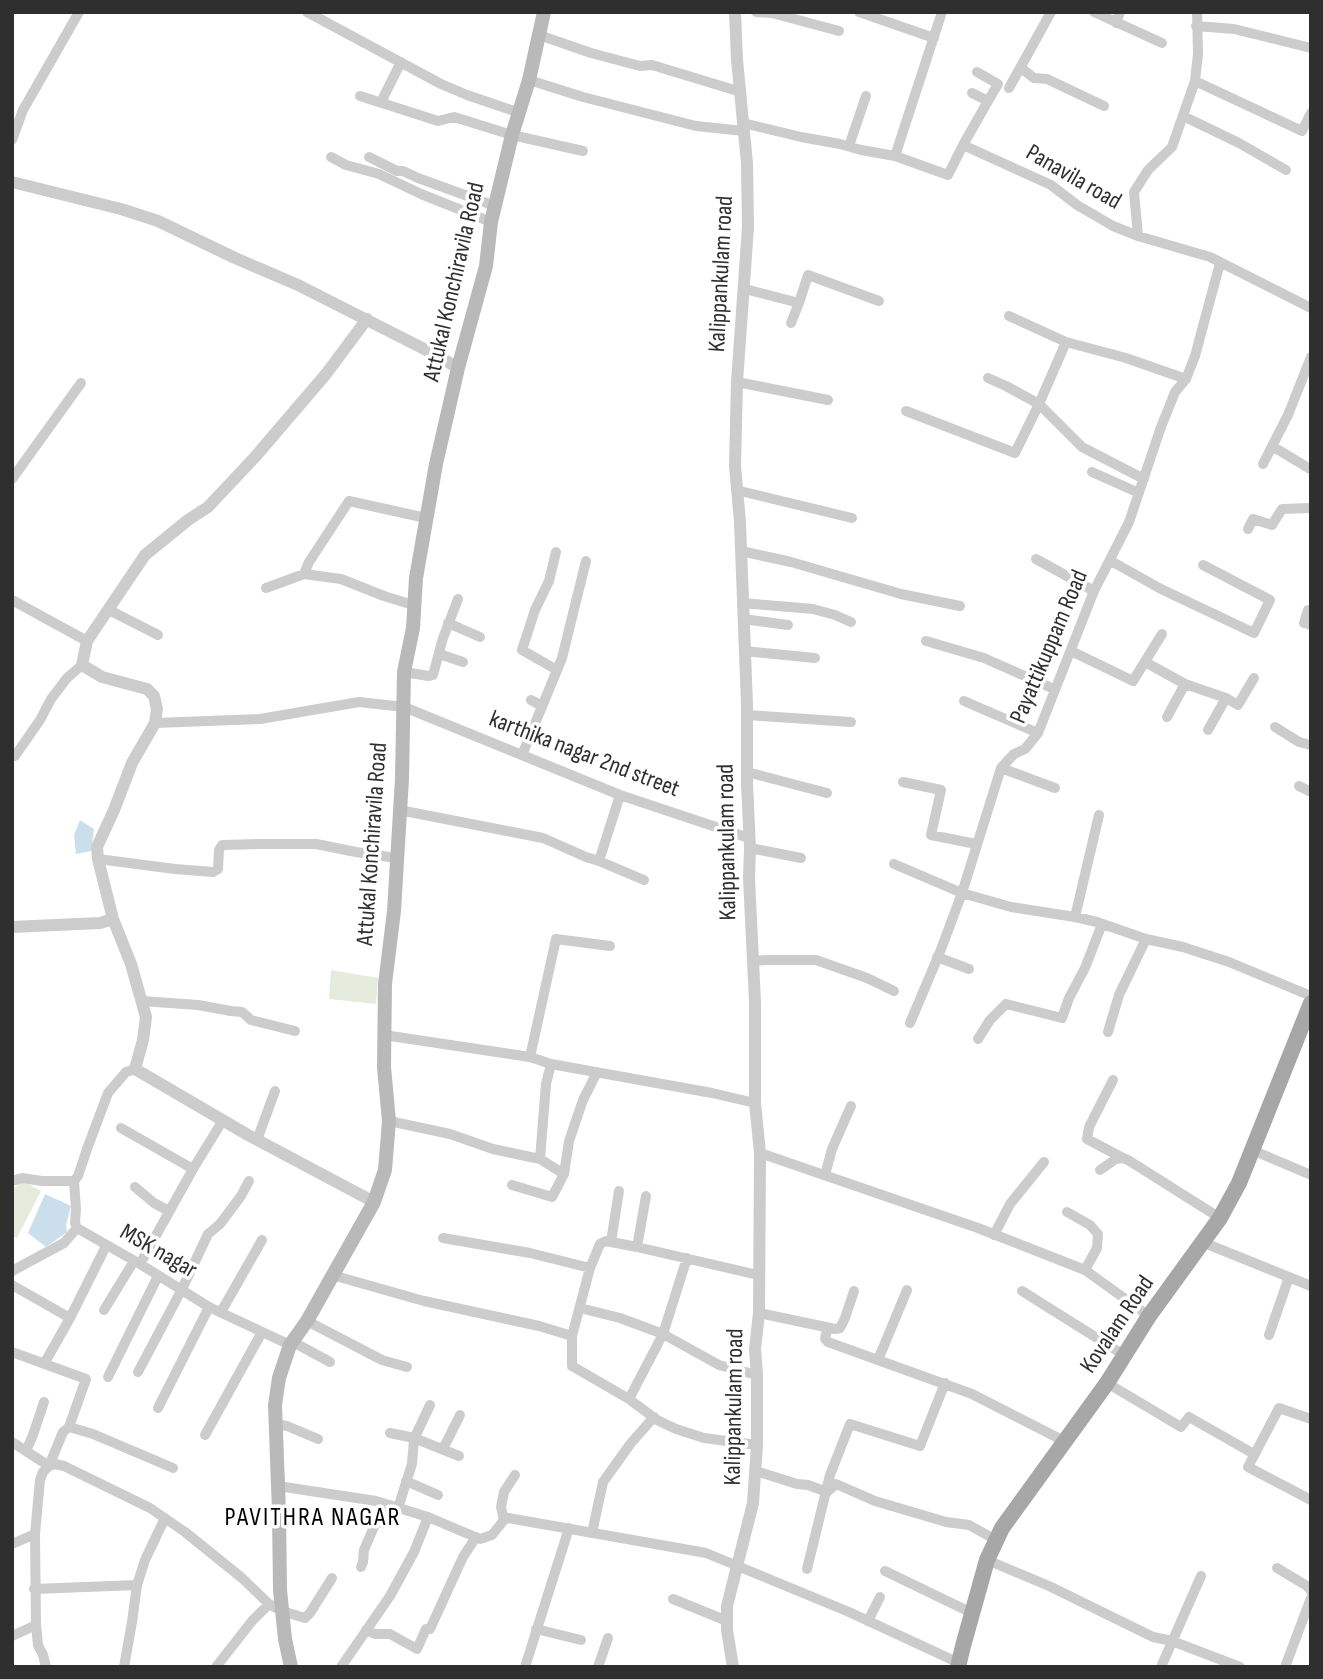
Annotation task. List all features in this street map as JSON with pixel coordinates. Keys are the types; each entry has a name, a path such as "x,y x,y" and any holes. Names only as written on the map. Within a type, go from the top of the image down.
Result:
{"main road":[{"name":"Attukal Konchiravila Road","path":"291,1667 276,1607 279,1590 275,1405 279,1378 291,1343 307,1321 374,1202 385,1171 389,1121 384,1067 385,984 394,911 404,747 404,672 413,628 416,578 436,464 458,368 486,266 491,222 544,12"},
{"name":"Kovalam Road","path":"959,1665 987,1560 1002,1528 1107,1383 1149,1316 1220,1218 1239,1182 1306,1030 1311,1003"}],"street":[{"path":"12,140 23,110 79,12"},
{"path":"307,12 440,83 520,113"},
{"path":"756,12 772,13 839,31"},
{"path":"859,12 934,38"},
{"path":"895,156 942,12"},
{"path":"1009,88 1051,12"},
{"path":"1094,12 1118,18 1162,43"},
{"path":"1138,236 1134,192 1148,170 1172,147 1195,81 1198,54 1196,12"},
{"name":"Kalippankulam road","path":"733,1667 726,1606 753,1503 756,1471 757,1375 754,1349 759,1313 760,1153 755,1103 756,1053 748,878 747,715 736,490 735,419 748,227 738,13"},
{"path":"1196,26 1234,29 1311,48"},
{"path":"539,35 591,53 640,66 652,65 741,92"},
{"path":"381,102 401,62"},
{"path":"1021,68 1034,78 1047,79 1104,106"},
{"path":"529,80 696,127 744,127 849,146 895,156 948,175 998,83 977,72"},
{"path":"1195,81 1302,131 1311,113"},
{"path":"972,93 988,101"},
{"path":"360,96 439,121 454,117 512,135 583,151"},
{"path":"849,146 866,96"},
{"path":"1183,116 1286,170"},
{"name":"Panavila road","path":"963,145 1051,185 1077,205 1113,226 1210,257 1311,308"},
{"path":"331,157 379,174 491,222"},
{"path":"369,157 397,171 495,206"},
{"path":"12,183 158,220 367,319 458,368"},
{"name":"Payattikuppam Road","path":"1001,768 1014,754 1032,743 1038,733 1094,591 1129,522 1175,392 1186,379 1195,356 1220,263"},
{"path":"791,323 808,275 879,301"},
{"path":"745,289 799,303"},
{"path":"1009,316 1066,342 1126,358 1186,379"},
{"path":"15,756 51,699 67,678 82,665 87,642 145,555 208,507 326,374 367,319"},
{"path":"906,411 1015,453 1066,342"},
{"path":"1263,464 1311,357"},
{"path":"988,378 1039,404 1082,447 1144,479"},
{"path":"737,382 828,400"},
{"path":"12,479 80,383"},
{"path":"1272,446 1310,469"},
{"path":"1092,472 1139,493"},
{"path":"736,490 852,518"},
{"path":"304,574 309,562 349,502 426,518"},
{"path":"1248,529 1253,519 1272,525 1282,509 1311,508"},
{"path":"741,551 791,562 901,594 960,606"},
{"path":"555,552 549,580 535,610 522,650 557,670"},
{"path":"1036,559 1094,591"},
{"path":"522,755 562,657 586,561"},
{"path":"1111,561 1161,589 1254,633 1270,600 1203,565"},
{"path":"266,588 304,574 341,579 413,605"},
{"path":"404,672 433,675 458,599"},
{"path":"12,600 87,642"},
{"path":"742,603 813,609 851,622"},
{"path":"109,610 158,635"},
{"path":"1308,610 1304,623 1311,625"},
{"path":"743,620 788,625"},
{"path":"448,624 480,637"},
{"path":"1071,651 1133,681 1162,634"},
{"path":"926,641 984,658 1054,689"},
{"path":"744,651 816,658"},
{"path":"439,654 463,662"},
{"path":"1145,662 1185,684 1238,705 1254,678"},
{"path":"82,665 102,677 147,689 154,696 157,709 155,723 132,764 97,847 113,919 131,964 146,1017 135,1069"},
{"path":"1167,717 1185,684"},
{"path":"1208,730 1226,698"},
{"path":"531,700 542,706"},
{"path":"964,701 1038,733"},
{"name":"karthika nagar 2nd street","path":"155,723 260,719 359,702 404,707 620,795 749,843 801,858"},
{"path":"747,715 850,722"},
{"path":"1275,727 1299,742 1311,745"},
{"path":"910,1023 962,893 1001,768 1055,788"},
{"path":"747,772 827,793"},
{"path":"903,782 941,790 931,835 976,844"},
{"path":"1299,786 1311,792"},
{"path":"599,861 620,795"},
{"path":"399,810 542,838 644,880"},
{"path":"1075,917 1099,815"},
{"path":"98,859 213,872 218,869 222,845 258,844 316,844 396,858"},
{"path":"894,864 962,893 1011,907 1075,917 1146,939 1183,947 1229,962 1311,996"},
{"path":"12,927 100,923 113,919"},
{"path":"978,1039 990,1020 1006,1004 1062,1018 1102,924"},
{"path":"530,1057 556,939 610,946"},
{"path":"1108,1032 1119,995 1146,939"},
{"path":"937,957 969,969"},
{"path":"752,961 816,960 867,978 894,991"},
{"path":"142,1001 198,1005 242,1012 251,1020 295,1031"},
{"path":"384,1035 530,1057 551,1064 755,1103"},
{"path":"540,1159 546,1084 551,1064"},
{"path":"12,1271 64,1243 77,1228 75,1181 108,1093 126,1072 135,1069 257,1140 374,1202"},
{"path":"512,1185 552,1197 564,1174 575,1120 597,1072"},
{"path":"1113,1080 1089,1127 1087,1139 1220,1218"},
{"path":"257,1140 275,1091"},
{"path":"825,1175 832,1149 851,1106"},
{"path":"104,1310 169,1211 223,1120"},
{"path":"389,1121 450,1134 493,1149 540,1159 564,1174"},
{"path":"121,1128 193,1169"},
{"path":"1252,1150 1311,1175"},
{"path":"760,1153 994,1235 1085,1270 1149,1316"},
{"path":"1100,1170 1116,1159 1123,1158"},
{"path":"994,1235 1010,1204 1044,1162"},
{"path":"12,1181 22,1178 75,1181"},
{"path":"138,1372 208,1234 220,1224 249,1181"},
{"path":"135,1187 154,1203 169,1211"},
{"path":"611,1242 619,1191"},
{"path":"637,1247 646,1196"},
{"path":"1067,1212 1090,1225 1098,1234 1097,1248 1085,1270"},
{"name":"MSK nagar","path":"77,1228 209,1307 330,1362"},
{"path":"443,1238 530,1253 590,1268"},
{"path":"221,1312 262,1240"},
{"path":"757,1445 704,1438 676,1429 654,1417 572,1366 572,1336 590,1268 600,1244 606,1241 758,1275"},
{"path":"1202,1242 1311,1286"},
{"path":"44,1364 106,1246"},
{"path":"629,1399 663,1334 687,1258"},
{"path":"332,1275 424,1301 539,1326 572,1336"},
{"path":"108,1377 158,1276"},
{"path":"1269,1335 1289,1278"},
{"path":"12,1285 70,1318"},
{"path":"878,1360 906,1290"},
{"path":"759,1313 827,1329 840,1328 854,1291"},
{"path":"1022,1291 1124,1355"},
{"path":"158,1408 209,1307"},
{"path":"579,1308 620,1318 663,1334 719,1365 757,1375"},
{"path":"307,1321 382,1360 407,1367"},
{"path":"827,1329 825,1339 828,1342 972,1394 1064,1441"},
{"path":"205,1435 262,1332"},
{"path":"12,1352 86,1379 69,1427 63,1432 40,1480 34,1589 38,1645 46,1667"},
{"path":"807,1569 830,1475 850,1424 920,1446 945,1383"},
{"path":"1107,1383 1181,1427 1189,1417 1255,1454"},
{"path":"26,1451 44,1402"},
{"path":"361,1567 364,1550 376,1522 378,1520 382,1523 394,1507 406,1481 412,1464 414,1438 429,1405"},
{"path":"1311,1419 1279,1408 1248,1466 1311,1500"},
{"path":"443,1449 460,1415"},
{"path":"592,1533 603,1482 654,1417"},
{"path":"276,1424 318,1439"},
{"path":"69,1427 93,1434 173,1468"},
{"path":"390,1433 414,1438 459,1455"},
{"path":"12,1442 49,1466"},
{"path":"49,1466 64,1466 150,1508 186,1532 276,1607 305,1618 332,1578"},
{"path":"756,1471 827,1492"},
{"path":"504,1520 501,1507 504,1492 515,1475"},
{"path":"406,1481 438,1495"},
{"path":"827,1492 836,1484 875,1501 946,1522 969,1525 996,1540"},
{"path":"278,1486 376,1502 428,1517 480,1539 492,1535 504,1520 514,1518 706,1553 868,1621 959,1665"},
{"path":"341,1667 390,1596 414,1552 428,1517"},
{"path":"124,1667 137,1585 145,1560 165,1518"},
{"path":"525,1667 569,1528"},
{"path":"12,1544 35,1534"},
{"path":"366,1630 375,1634 390,1634 416,1648 426,1629 430,1629 463,1557 476,1537"},
{"path":"987,1560 1049,1586 1153,1637 1172,1641 1240,1667"},
{"path":"1277,1568 1311,1591"},
{"path":"886,1571 972,1613"},
{"path":"1161,1667 1201,1576"},
{"path":"34,1589 137,1585"},
{"path":"868,1621 880,1597"},
{"path":"1284,1667 1311,1598"},
{"path":"673,1600 727,1621"},
{"path":"216,1667 252,1621 276,1607"},
{"path":"12,1636 36,1625"},
{"path":"536,1629 581,1640"},
{"path":"598,1667 608,1638"}],"green space":[{"path":"331,970 378,978 376,1004 329,999"},
{"path":"23,1181 41,1191 17,1238 12,1236 12,1189"}],"water":[{"path":"80,820 94,829 91,851 76,854 74,835"},
{"path":"45,1194 71,1206 67,1232 46,1247 28,1233"}],"district":[{"name":"PAVITHRA NAGAR","path":"313,1518"}]}
